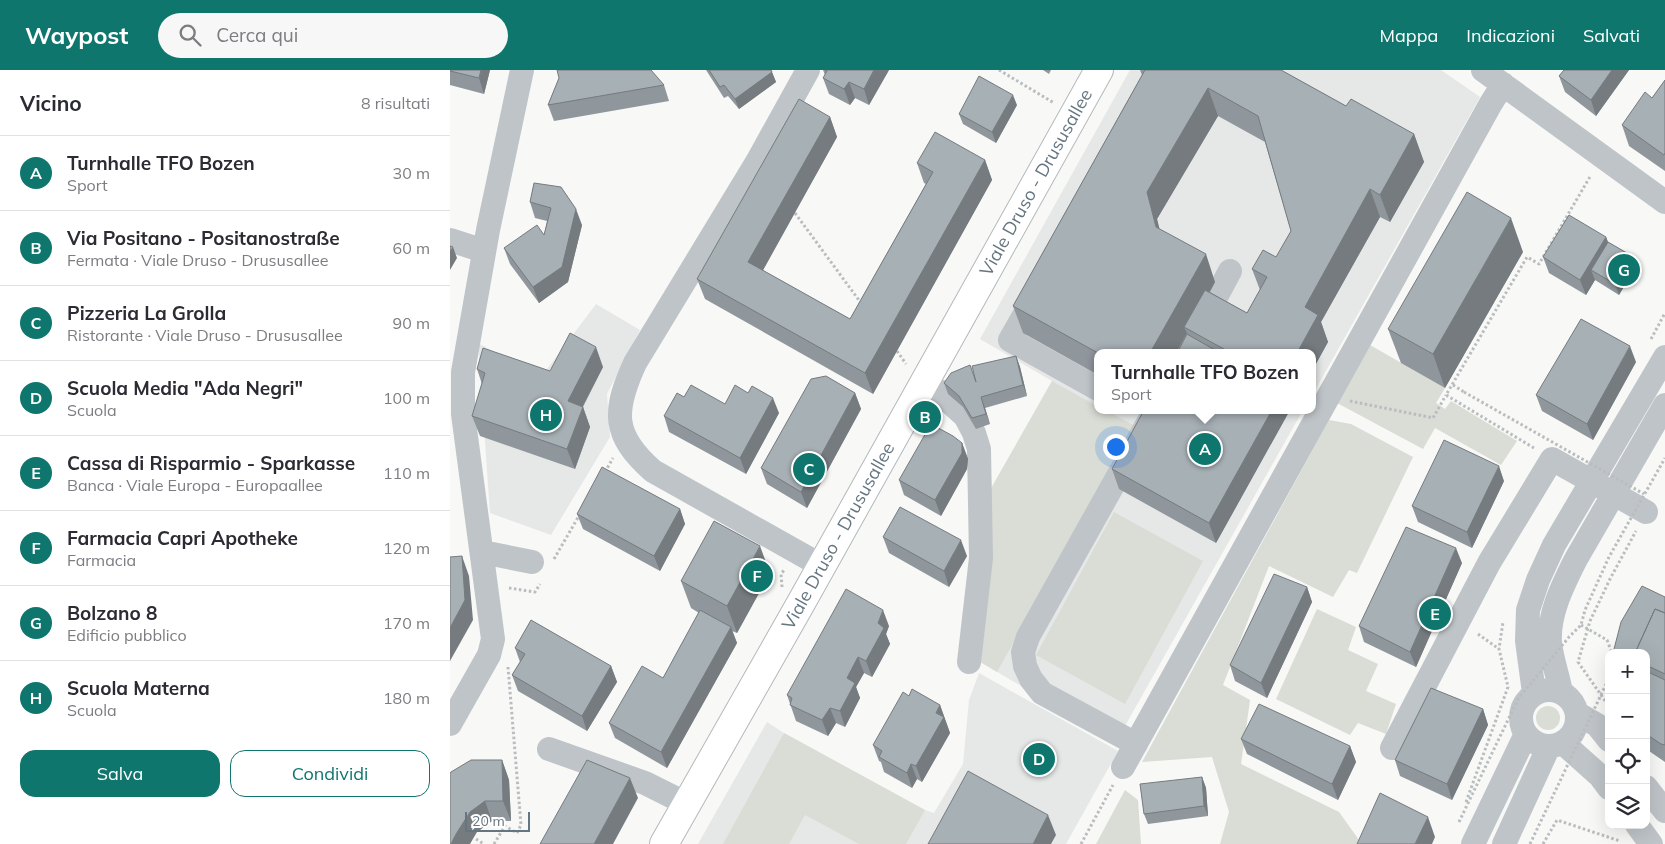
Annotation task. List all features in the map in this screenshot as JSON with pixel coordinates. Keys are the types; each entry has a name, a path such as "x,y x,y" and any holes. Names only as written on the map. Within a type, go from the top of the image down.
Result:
{"main road":[{"name":"Viale Druso - Drususallee","path":"664,844 822,566 1099,70"}],"street":[{"path":"450,724 489,656 493,639 464,414 456,373 522,70"},
{"path":"808,70 757,162 635,363 624,386 620,405 620,422 628,444 638,458 653,471 822,566"},
{"path":"1483,70 1665,202"},
{"path":"1123,767 1503,84"},
{"path":"450,240 484,251"},
{"path":"1188,349 1230,271"},
{"path":"1044,280 1010,340 1094,387"},
{"path":"1534,693 1526,641 1528,610 1538,580 1554,545 1665,357"},
{"path":"924,383 943,393 948,401 965,416 974,433 979,449 981,558 969,662"},
{"path":"1561,692 1550,642 1555,606 1563,584 1576,559 1665,405"},
{"path":"1136,744 1042,692 1030,679 1025,666 1023,652 1028,637 1146,414"},
{"path":"1392,748 1489,563 1552,459 1612,494 1645,503"},
{"path":"482,552 541,564"},
{"path":"1606,784 1600,776 1556,745 1535,742 1526,734 1520,719 1525,704 1534,693 1547,689 1561,692 1572,702 1578,714 1597,725 1608,739"},
{"path":"1504,844 1556,745 1575,730 1578,714"},
{"path":"1473,844 1526,734"},
{"path":"549,749 645,783 687,804"},
{"path":"1650,792 1665,811"},
{"path":"1640,829 1651,844"}],"path":[{"path":"999,70 1056,104"},
{"path":"1331,394 1340,399 1433,418 1528,257 1539,264 1601,157"},
{"path":"794,213 865,307"},
{"path":"1453,385 1645,503"},
{"path":"1446,395 1552,459"},
{"path":"604,473 614,456 628,444"},
{"path":"1605,699 1578,662 1590,621 1665,458"},
{"path":"1459,822 1518,698 1569,637 1581,626 1585,610 1609,557 1645,503"},
{"path":"541,564 584,507"},
{"path":"486,585 535,592 540,584"},
{"path":"1581,626 1607,640 1610,649"},
{"path":"493,639 506,640 521,825 517,833 505,826 494,844"},
{"path":"1530,844 1605,686"},
{"path":"1081,844 1123,767"},
{"path":"1543,844 1557,820 1628,844"},
{"path":"476,840 484,844"}],"shaded area":[{"path":"1130,70 1441,70 1480,97 1316,389 1316,349 1094,349 1094,414 1301,414 1116,742 977,660 989,492 1052,381 980,339"},
{"path":"596,304 640,330 607,394 610,437 551,535 490,513 478,343 541,377"},
{"path":"1370,345 1445,388 1436,403 1445,409 1451,401 1517,441 1501,465 1435,428 1423,449 1337,403"},
{"path":"1052,381 1094,404 1094,414 1113,414 1135,426 997,672 977,660 989,492"},
{"path":"1329,420 1351,424 1413,457 1357,573 1349,570 1333,597 1269,566 1223,685 1250,700 1241,764 1339,812 1359,840 1357,844 1220,844 1229,812 1212,757 1142,762"},
{"path":"1114,512 1203,561 1125,704 1036,655"},
{"path":"1317,609 1356,627 1348,650 1378,664 1366,691 1396,704 1386,734 1358,723 1350,735 1276,699"},
{"path":"979,673 1118,751 1066,844 698,844 767,722 925,810 934,813 963,764 969,700"},
{"path":"1548,706 1553,707 1559,713 1559,723 1553,729 1548,730 1543,729 1537,723 1536,718 1537,713 1543,707"},
{"path":"784,733 925,810 906,844 859,844 805,815 789,844 723,844"},
{"path":"1125,790 1138,800 1141,844 1096,844"}],"building":[{"path":"450,70 481,70 479,78"},
{"path":"557,70 651,70 664,85 548,105 559,78"},
{"path":"709,70 771,70 772,72 735,99 724,85 720,87"},
{"path":"825,70 874,70 864,89 849,82 844,89 823,78 827,71"},
{"path":"1145,70 1281,70 1346,106 1351,99 1414,134 1380,195 1370,189 1305,307 1318,315 1299,349 1224,349 1184,327 1205,290 1247,313 1267,277 1252,269 1263,250 1276,257 1291,231 1258,116 1208,88 1147,192 1156,227 1206,254 1152,349 1094,349 1094,351 1013,306"},
{"path":"1564,70 1612,70 1591,100 1559,76"},
{"path":"979,76 1013,95 992,132 959,114"},
{"path":"1665,80 1664,155 1622,125 1645,92 1652,98"},
{"path":"799,99 830,117 748,262 850,319 933,172 917,163 935,132 985,160 865,373 697,279"},
{"path":"534,183 561,187 576,209 562,267 533,287 504,248 537,225 544,235 551,208 530,202"},
{"path":"1467,192 1511,218 1433,354 1388,329"},
{"path":"1569,215 1606,237 1580,280 1543,257"},
{"path":"1608,242 1632,256 1615,284 1591,270"},
{"path":"1581,319 1630,346 1587,424 1536,395"},
{"path":"570,333 596,347 568,401 583,407 567,449 472,416 485,373 477,369 483,348 550,371"},
{"path":"1187,334 1213,349 1179,349"},
{"path":"1016,356 1023,385 981,397 986,414 972,418 959,396 944,383 951,373 970,365 976,382 972,366"},
{"path":"826,376 855,393 801,492 761,468 811,379"},
{"path":"691,385 725,404 735,385 748,393 752,386 773,398 740,458 664,416 677,393 684,397"},
{"path":"1142,414 1270,414 1209,523 1112,469"},
{"path":"931,424 962,443 962,453 935,500 899,480"},
{"path":"1444,440 1499,466 1467,532 1412,506"},
{"path":"602,467 680,509 654,556 577,514"},
{"path":"900,507 961,540 944,571 883,537"},
{"path":"714,521 760,546 727,606 681,581"},
{"path":"1406,527 1456,548 1410,652 1359,626"},
{"path":"462,556 465,600 450,628 450,557"},
{"path":"1274,574 1307,587 1261,683 1230,665"},
{"path":"1642,586 1665,597 1665,613 1655,609 1637,649 1614,649 1621,622"},
{"path":"846,589 883,610 878,623 884,628 866,661 858,657 847,678 855,683 840,711 830,708 822,720 790,705 792,698 787,695"},
{"path":"1655,609 1665,613 1665,674 1650,667 1650,649 1637,649"},
{"path":"700,610 731,627 661,752 609,723 642,666 663,678"},
{"path":"531,620 611,666 582,716 512,675 525,654 515,648"},
{"path":"1650,673 1665,680 1665,745 1650,737"},
{"path":"1431,688 1483,709 1447,784 1395,760"},
{"path":"912,689 940,705 936,713 944,717 916,766 911,764 907,773 879,757 882,751 873,745 903,692 909,696"},
{"path":"1259,704 1350,746 1332,784 1241,739"},
{"path":"471,760 502,760 503,801 485,801 470,812 450,844 450,773"},
{"path":"587,760 630,778 594,844 540,844"},
{"path":"968,771 1048,815 1033,844 928,844"},
{"path":"1202,777 1204,806 1144,814 1140,784"},
{"path":"1380,793 1428,817 1415,844 1357,844"}],"place":[{"name":"Bolzano 8","path":"1624,270"},
{"name":"Scuola Materna","path":"546,415"},
{"name":"Via Positano - Positanostraße","path":"925,417"},
{"name":"Turnhalle TFO Bozen","path":"1205,449"},
{"name":"Pizzeria La Grolla","path":"809,469"},
{"name":"Farmacia Capri Apotheke","path":"757,576"},
{"name":"Cassa di Risparmio - Sparkasse","path":"1435,614"},
{"name":"Scuola Media \"Ada Negri\"","path":"1039,759"}]}
